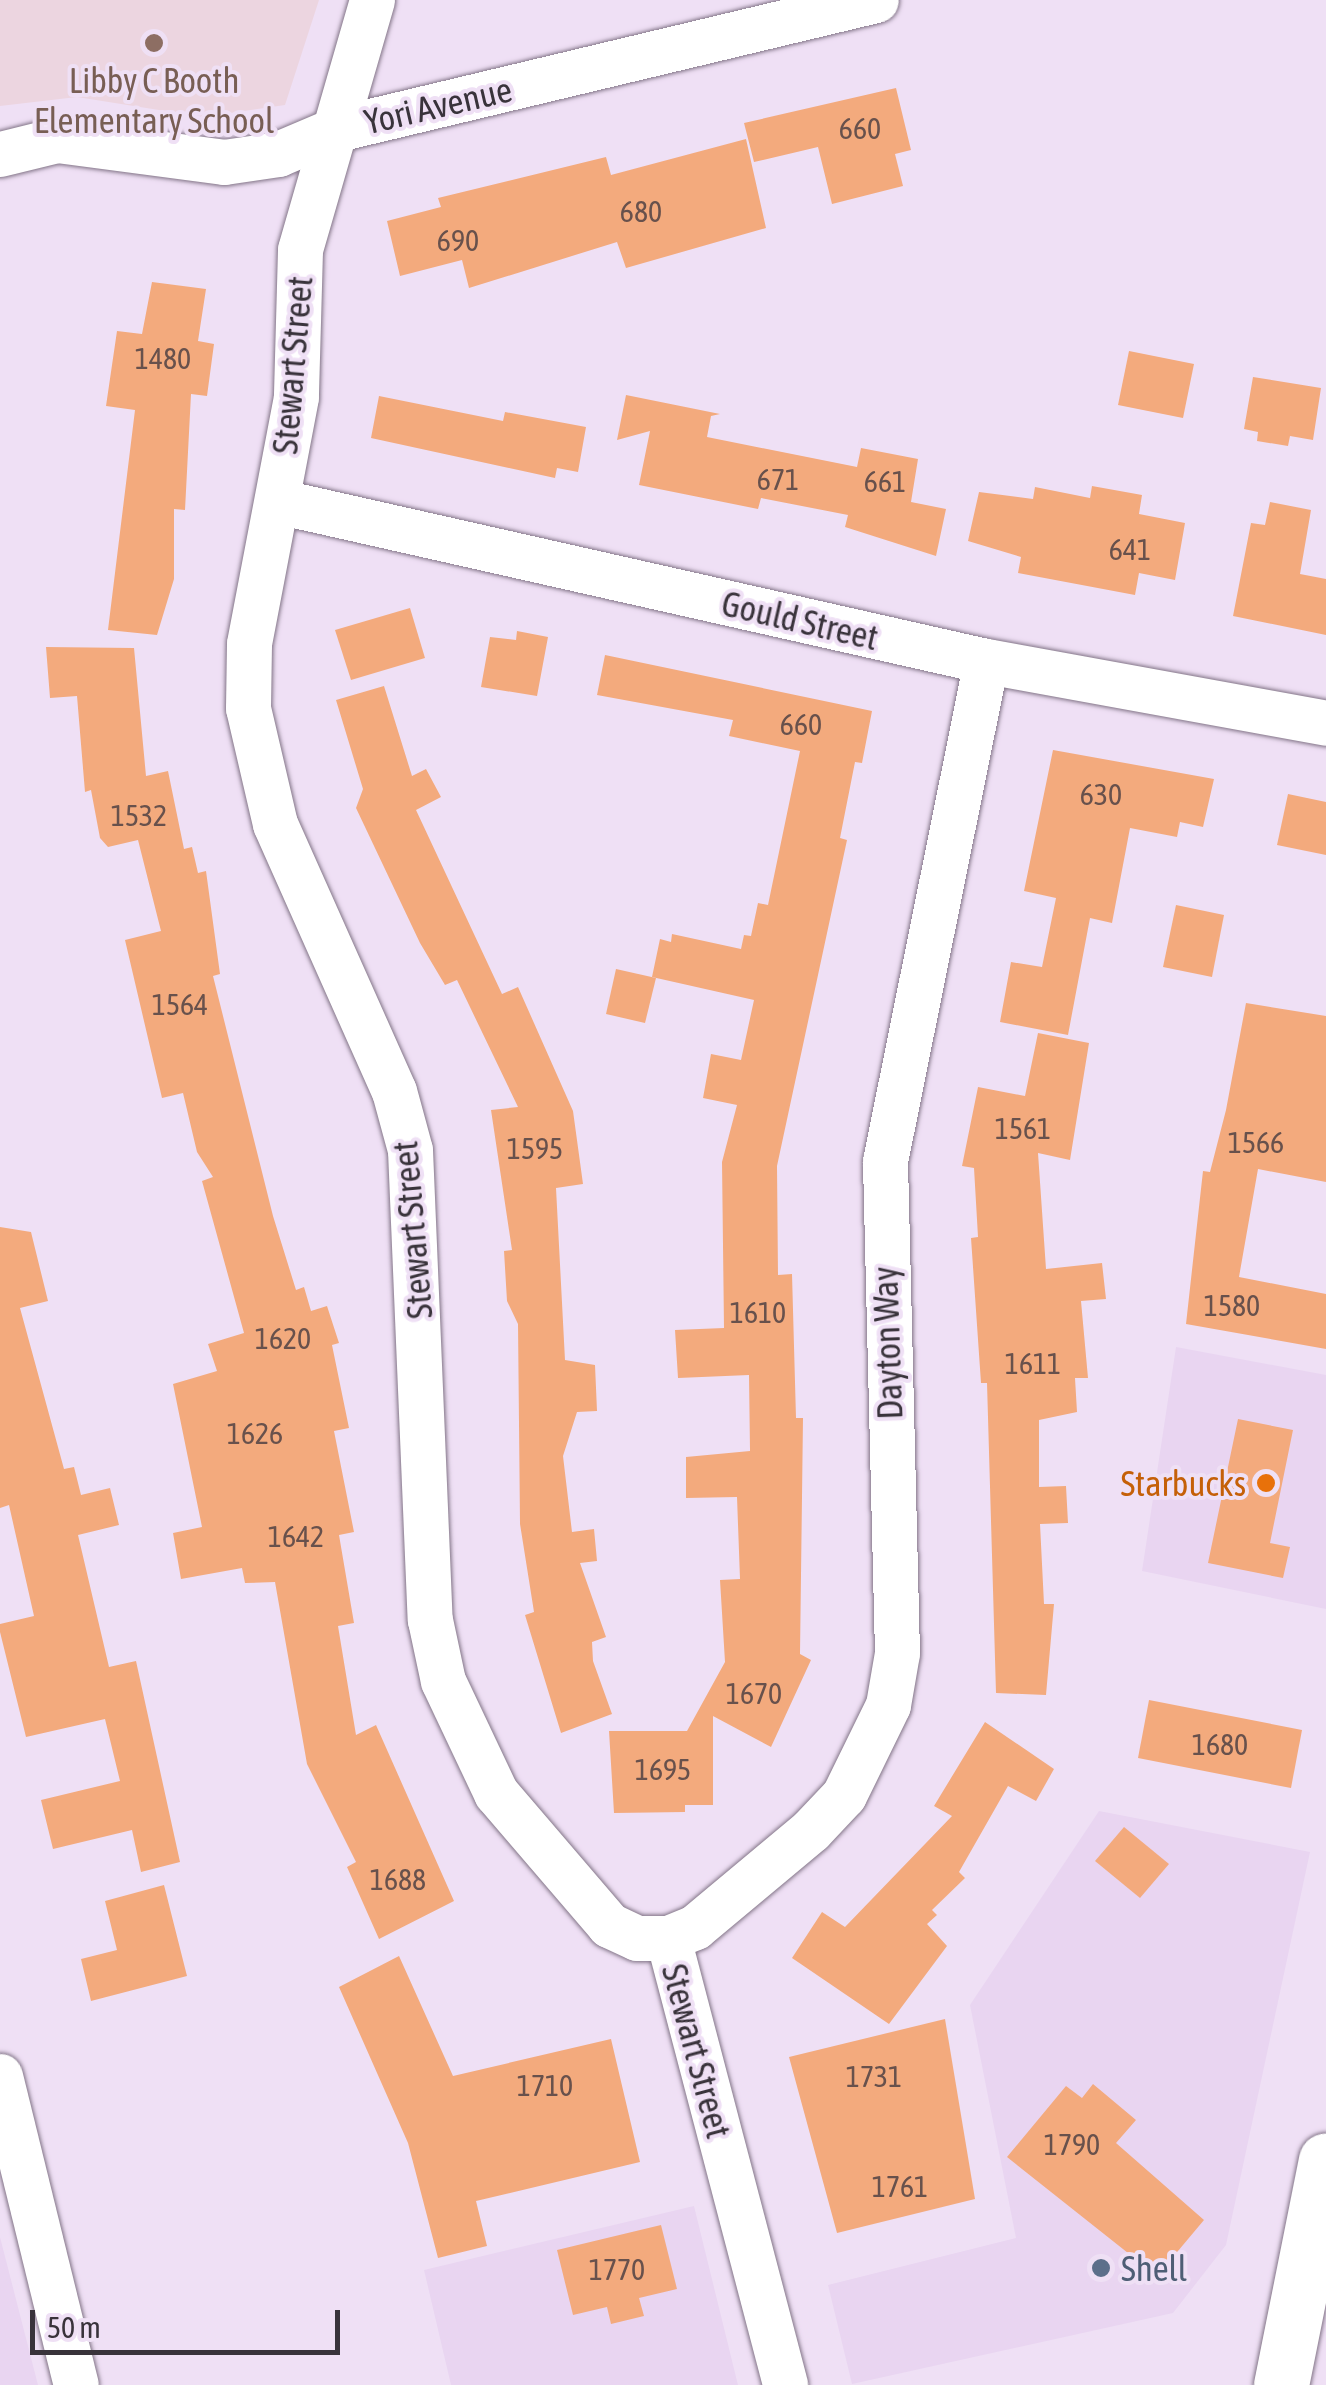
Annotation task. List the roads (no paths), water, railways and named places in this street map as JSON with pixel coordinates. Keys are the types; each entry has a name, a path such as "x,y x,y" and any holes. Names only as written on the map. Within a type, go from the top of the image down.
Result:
{"main road":[{"path":"1281,2385 1326,2160"},
{"path":"1312,2385 1326,2382"}],"street":[{"name":"Stewart Street","path":"372,0 338,129 300,250 296,396 249,644 248,708 274,824 394,1091 410,1150 430,1620 443,1681 496,1793 596,1911 636,1938 668,1938 784,2385"},
{"name":"Yori Avenue","path":"0,154 56,140 98,142 224,162 278,154 338,129 876,0"},
{"name":"Gould Street","path":"277,501 986,661 1326,723"},
{"name":"Dayton Way","path":"668,1938 695,1927 811,1830 853,1781 888,1705 897,1653 885,1161 986,661"},
{"path":"0,2076 76,2385"}],"place":[{"name":"Libby C Booth Elementary School","path":"154,43"},
{"name":"Starbucks","path":"1266,1483"},
{"name":"Shell","path":"1101,2268"}]}
